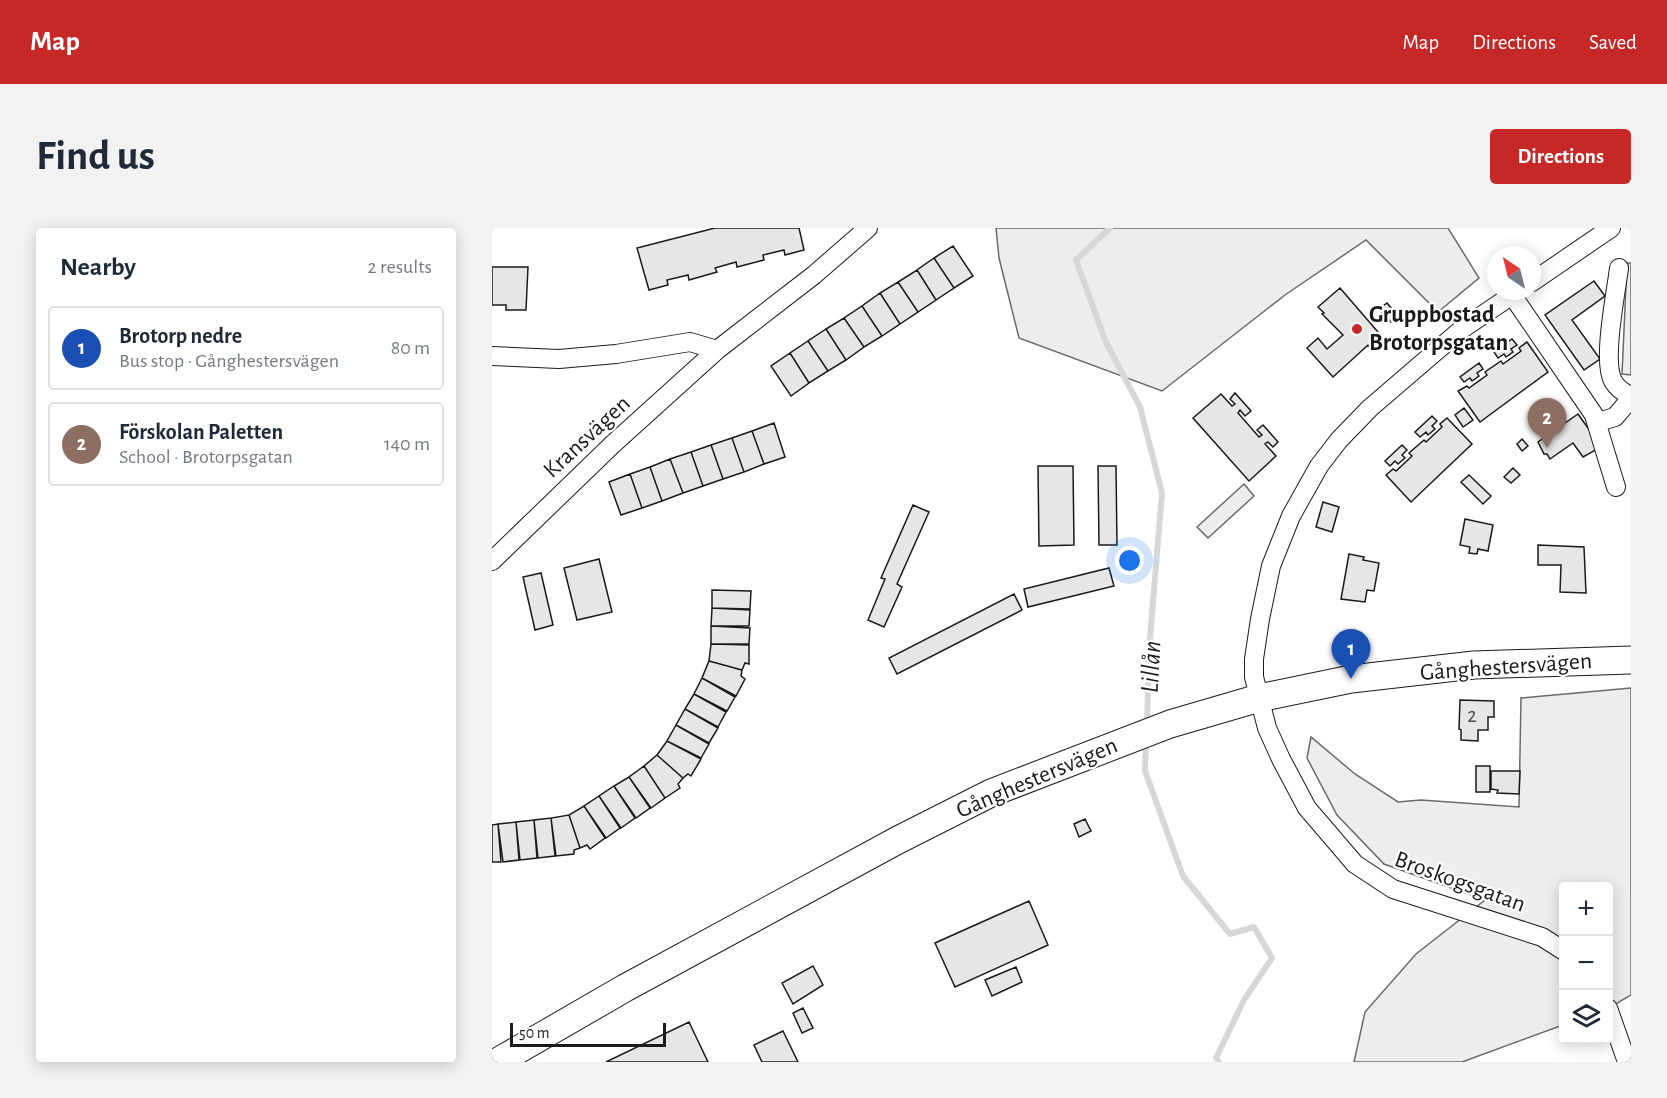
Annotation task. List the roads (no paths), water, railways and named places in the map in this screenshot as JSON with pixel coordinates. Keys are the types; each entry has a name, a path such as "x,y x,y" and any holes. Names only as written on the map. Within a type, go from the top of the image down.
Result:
{"street":[{"name":"Kransvägen","path":"492,561 613,444 717,350 814,275 868,228"},
{"path":"1541,276 1611,228"},
{"path":"1598,422 1615,417 1631,397 1623,392 1613,380 1608,357 1619,268"},
{"name":"Broskogsgatan","path":"1505,300 1462,329 1370,408 1339,440 1319,466 1291,516 1271,566 1260,619 1254,659 1254,677 1267,728 1307,808 1355,864 1393,889 1542,937 1559,948"},
{"path":"1520,300 1598,422 1616,487"},
{"name":"Kransvägen","path":"492,356 559,359 616,354 690,342 717,350"},
{"name":"Gånghestersvägen","path":"497,1062 625,988 898,840 991,794 1170,724 1258,698 1351,679 1474,665 1631,660"},
{"path":"1613,1022 1627,1062"}],"waterway":[{"name":"Lillån","path":"1110,228 1076,260 1105,340 1140,407 1162,493 1149,650 1147,726"},
{"name":"Lillån","path":"1146,740 1145,771 1183,876 1230,934 1254,927 1272,958 1244,1000 1216,1058 1219,1062"}],"place":[{"name":"Gruppbostad Brotorpsgatan","path":"1357,329"},
{"name":"Förskolan Paletten","path":"1547,448"},
{"name":"Brotorp nedre","path":"1351,679"}]}
